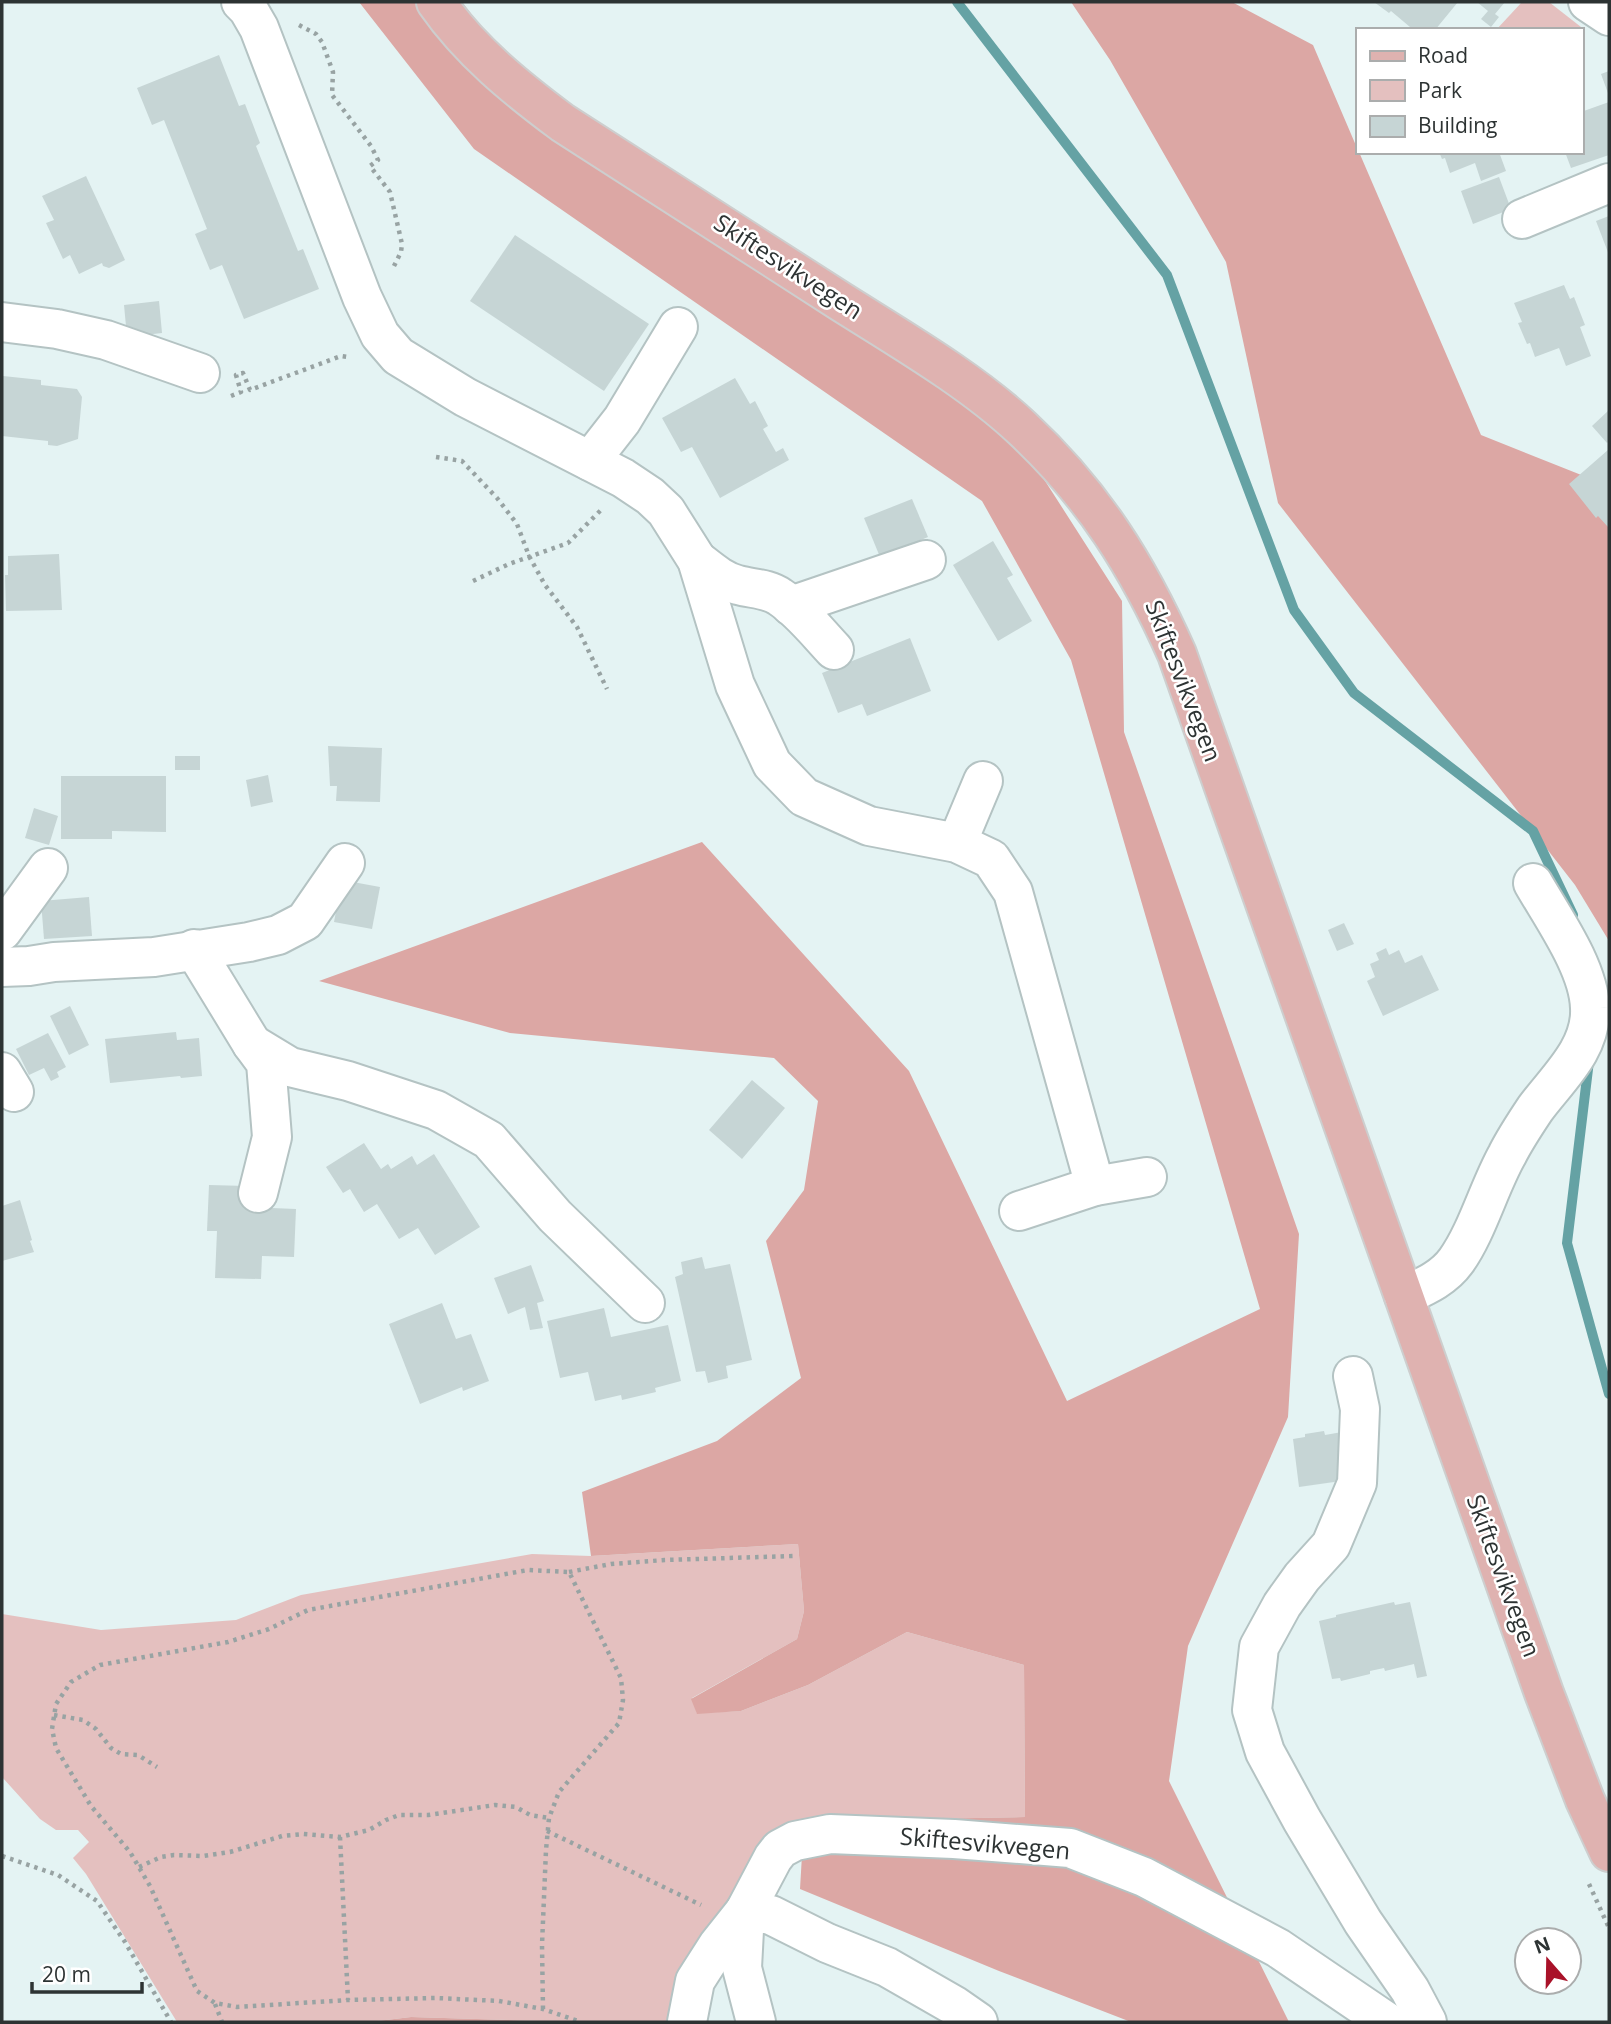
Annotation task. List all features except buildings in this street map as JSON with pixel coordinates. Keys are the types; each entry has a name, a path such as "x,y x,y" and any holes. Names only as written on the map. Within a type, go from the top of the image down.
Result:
{"main road":[{"name":"Skiftesvikvegen","path":"436,2 478,52 519,90 563,123 979,393 1022,428 1061,468 1097,510 1127,555 1154,603 1177,654 1544,1693 1585,1800 1598,1866"}],"street":[{"path":"241,2 259,28 362,297 380,335 398,356 465,397 623,478 650,496 666,511 697,560 735,685 772,764 804,797 869,826 957,843 991,859 1013,892 1095,1186"},
{"path":"1588,2 1609,16"},
{"path":"1522,219 1609,183"},
{"path":"2,322 57,328 106,340 200,373"},
{"path":"590,461 622,420 678,327"},
{"path":"697,560 725,581 779,596 834,650"},
{"path":"791,606 926,560"},
{"path":"957,843 983,781"},
{"path":"2,967 154,957 249,943 278,935 305,921 345,863"},
{"path":"2,931 48,868"},
{"path":"1404,1296 1440,1278 1455,1262 1467,1242 1507,1154 1534,1111 1577,1055 1588,1032 1590,1009 1587,986 1578,964 1533,883"},
{"path":"194,949 266,1063 272,1137 258,1193"},
{"path":"1590,1009 1609,1055"},
{"path":"253,1044 290,1068 348,1081 436,1110 489,1140 555,1216 645,1303"},
{"path":"1018,1211 1095,1186 1147,1177"},
{"path":"1353,1376 1360,1409 1357,1483 1331,1545 1302,1577 1282,1605 1259,1647 1252,1710 1265,1752 1302,1819 1363,1922 1410,1990 1427,2022"},
{"name":"Skiftesvikvegen","path":"687,2022 695,1981 718,1945 741,1917 773,1858 780,1849 795,1841 830,1834 954,1839 1070,1848 1144,1877 1278,1948 1387,2022"},
{"path":"741,1917 771,1915 827,1943 887,1967 978,2022"},
{"name":"Skiftesvikvegen","path":"741,1917 741,1968 756,2022"}],"path":[{"path":"296,24 316,34 322,43 333,72 332,95 371,146 377,160 370,166 390,192 402,244 401,252 387,280 362,297"},
{"path":"241,390 236,375 243,373 250,390 341,356 354,357"},
{"path":"436,457 462,461 517,524 529,556 545,585 577,627 607,689"},
{"path":"473,580 568,543 608,502"},
{"path":"580,2022 543,2010 499,2001 436,1998 348,2000 237,2007 215,2003 197,1991 139,1867 130,1852 90,1806 56,1748 52,1729 56,1704 71,1682 100,1665 228,1642 269,1629 309,1610 528,1570 569,1572 625,1563 793,1556"},
{"path":"543,2010 542,1945 549,1818 559,1792 619,1723 623,1700 621,1678 569,1572"},
{"path":"54,1715 83,1720 96,1729 111,1748 121,1754 138,1755 157,1767"},
{"path":"139,1867 160,1857 230,1852 282,1836 303,1834 340,1837 369,1830 399,1815 428,1815 495,1805 516,1807 530,1815 549,1818"},
{"path":"547,1831 741,1917"},
{"path":"340,1837 348,2000"},
{"path":"2,1856 58,1875 97,1901 125,1942 171,2022"},
{"path":"1598,1866 1609,1928"},
{"path":"215,2003 222,2022"}],"green space":[{"path":"1522,2 1549,2 1581,27 1577,28 1498,28"},
{"path":"798,1544 804,1611 797,1639 692,1698 697,1713 741,1711 808,1685 907,1632 1024,1665 1025,1817 804,1821 768,1840 666,2022 543,2022 411,2017 369,2022 177,2022 86,1874 73,1858 89,1842 78,1830 56,1830 40,1819 2,1777 2,1614 101,1630 236,1620 301,1595 532,1554 591,1556"}],"shaded area":[{"path":"359,2 462,2 515,70 974,370 1122,601 1124,732 1299,1234 1288,1417 1188,1646 1169,1781 1289,2022 1131,2022 800,1889 804,1821 1025,1817 1024,1665 907,1632 808,1685 741,1711 697,1714 691,1699 797,1639 804,1611 798,1544 591,1556 582,1492 717,1441 801,1378 766,1241 804,1190 818,1101 774,1058 510,1033 319,981 702,842 909,1071 1067,1401 1260,1309 1071,660 982,501 474,149"},
{"path":"1071,2 1232,2 1313,45 1356,146 1356,154 1360,154 1481,435 1609,486 1609,941 1575,885 1278,503 1226,262 1110,60"},
{"path":"411,2017 539,2021 543,2022 369,2022"}],"waterway":[{"path":"957,2 1167,275 1294,610 1354,693 1533,831 1573,915"},
{"path":"1589,1061 1567,1243 1609,1394"}]}
